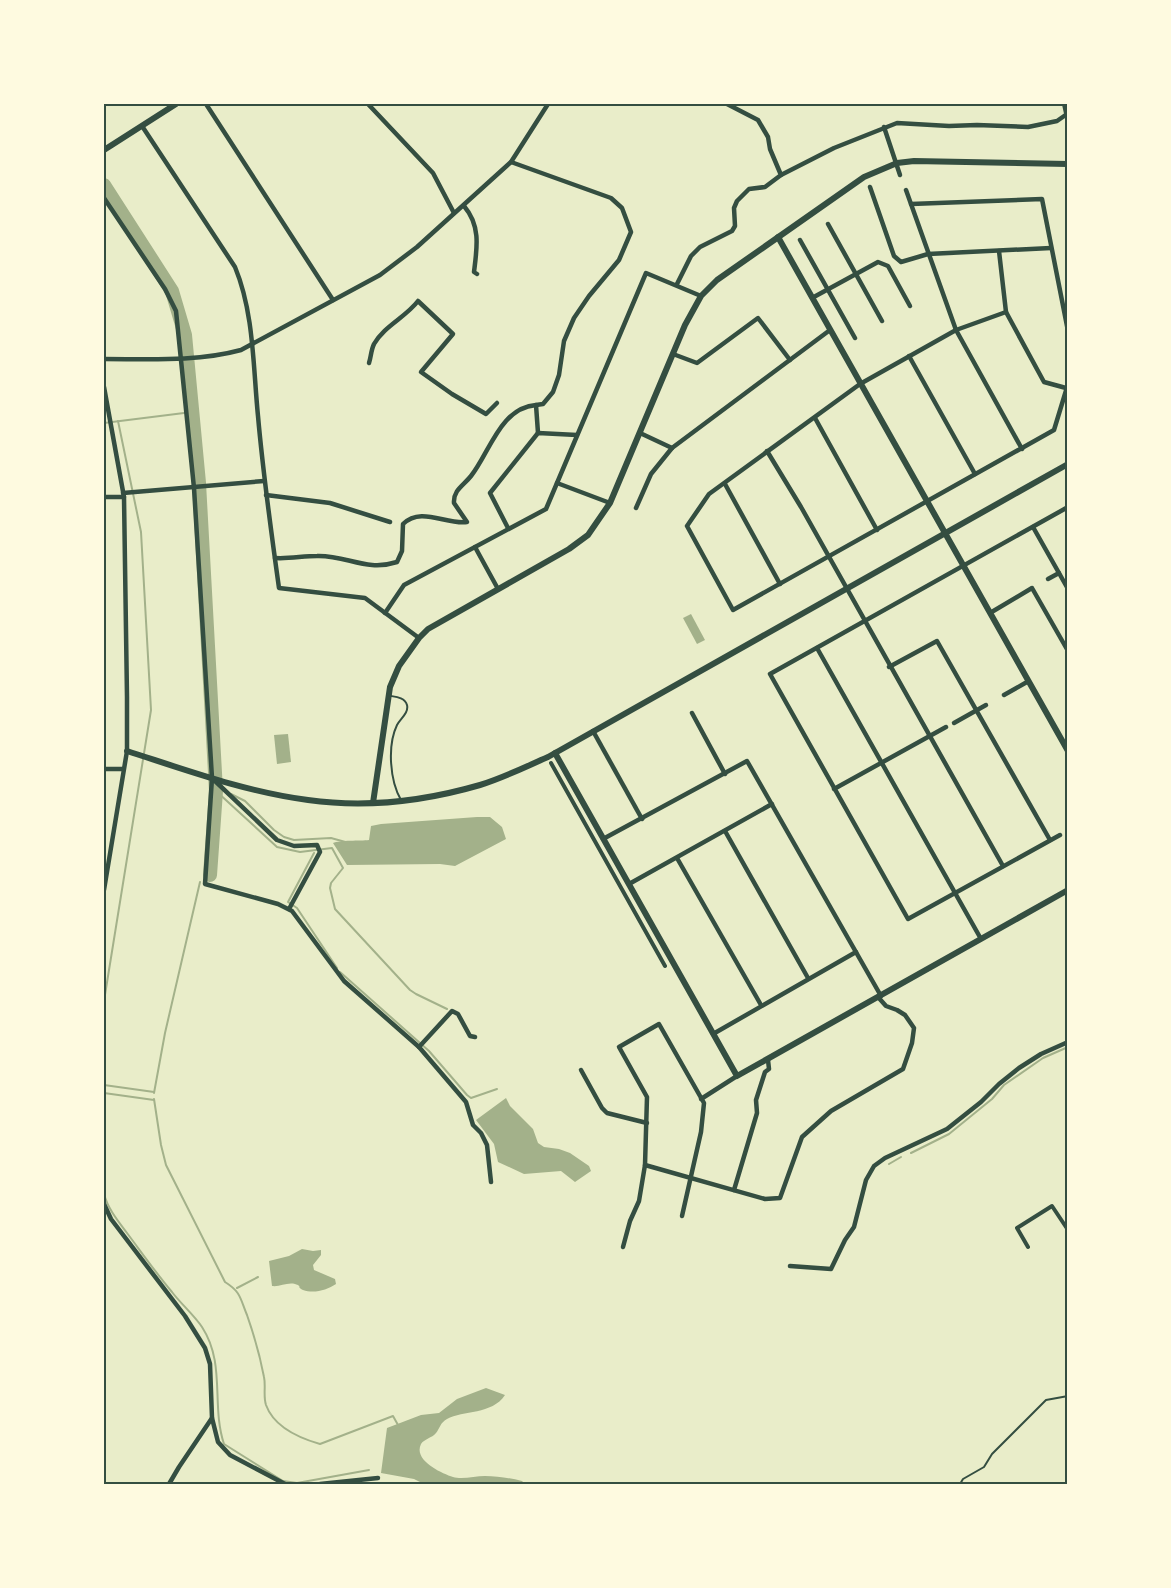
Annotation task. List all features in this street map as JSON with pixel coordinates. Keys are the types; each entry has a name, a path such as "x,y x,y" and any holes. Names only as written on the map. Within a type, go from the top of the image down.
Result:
{"street":[{"path":"104,150 176,104"},
{"path":"206,104 333,300"},
{"path":"368,104 433,173 454,213"},
{"path":"104,359 182,358 224,354 251,346 380,275 434,233 511,162 548,104"},
{"path":"727,104 736,105 758,120 768,138 781,176"},
{"path":"677,284 695,252 732,231 735,222 734,208 737,201 749,189 756,186 765,187 834,148 897,123 1028,127 1057,121 1067,116 1065,104"},
{"path":"142,126 235,267 243,286 249,314 264,481 279,588 365,598 419,638"},
{"path":"884,127 900,175"},
{"path":"374,803 389,695 399,666 428,629 582,541 588,534 610,503 685,325 702,296 726,273 864,177 897,163 935,160 1068,164"},
{"path":"274,558 325,556 384,566 397,562 402,551 403,524 406,520 423,516 467,522 454,503 457,491 472,476 501,428 520,408 543,404 553,392 559,375 564,341 574,318 589,296 620,260 632,232 622,208 610,198 511,162"},
{"path":"870,187 894,256 901,262 928,254 1051,248"},
{"path":"906,190 956,330 1022,449"},
{"path":"104,198 165,289 176,311 194,488 212,778 205,884 253,896 289,909 344,981 419,1047 466,1102 473,1125 481,1133 487,1145 491,1182"},
{"path":"911,204 1042,199 1068,332"},
{"path":"464,206 477,230 474,272 477,274"},
{"path":"828,224 882,321"},
{"path":"778,237 1068,752"},
{"path":"800,240 855,338"},
{"path":"999,250 1006,312 1044,382 1067,386 1054,430 734,610 687,526 709,494 860,384 956,330 1006,312"},
{"path":"812,298 878,262 888,266 910,306"},
{"path":"385,613 404,585 546,509 646,273 702,296"},
{"path":"369,363 374,344 390,327 412,310 418,300 453,334 421,372 486,414 497,403"},
{"path":"673,354 697,363 758,318 790,360"},
{"path":"636,508 651,474 672,448 830,330"},
{"path":"909,356 975,474"},
{"path":"104,387 123,495 127,751 104,890"},
{"path":"508,528 490,493 538,433 536,405"},
{"path":"815,418 877,530"},
{"path":"538,433 577,435"},
{"path":"640,433 672,448"},
{"path":"767,451 1003,866"},
{"path":"127,751 212,778 271,794 310,801 374,803 401,801 479,785 506,776 555,753 1068,464"},
{"path":"104,497 264,481"},
{"path":"557,483 610,503"},
{"path":"725,484 780,584"},
{"path":"266,495 330,503 390,522"},
{"path":"1060,835 908,920 770,674 1068,507"},
{"path":"1034,527 1068,589"},
{"path":"475,547 498,589"},
{"path":"1048,579 1059,573"},
{"path":"990,613 1037,585"},
{"path":"1032,588 1068,651"},
{"path":"889,667 937,641 1050,840"},
{"path":"817,648 981,939"},
{"path":"1004,695 1027,682"},
{"path":"954,723 986,705"},
{"path":"692,713 725,774"},
{"path":"834,789 946,727"},
{"path":"593,731 642,819"},
{"path":"555,753 737,1076"},
{"path":"603,839 747,761 880,997 886,1006 905,1015 914,1029 903,1069 831,1111 802,1137 780,1198 765,1199 645,1165"},
{"path":"550,763 665,966"},
{"path":"104,769 123,769"},
{"path":"212,778 277,840 294,846 317,845 320,852 289,909"},
{"path":"629,884 772,804"},
{"path":"725,831 808,978"},
{"path":"677,858 761,1005"},
{"path":"701,1099 737,1076 1068,890"},
{"path":"713,1034 856,952"},
{"path":"419,1047 452,1011 458,1014 470,1036 475,1037"},
{"path":"623,1246 639,1201 645,1165 647,1097 620,1047 659,1024 704,1103 701,1132 682,1216"},
{"path":"790,1266 831,1269 854,1227 866,1180 874,1166 885,1158 947,1129 1019,1068 1041,1054 1068,1042"},
{"path":"734,1190 757,1113 756,1100 765,1072 769,1069 768,1060"},
{"path":"580,1070 607,1113 647,1123"},
{"path":"104,1204 111,1219 185,1316 205,1348 210,1364 212,1418 216,1436 225,1451 285,1485"},
{"path":"1028,1247 1017,1228 1052,1206 1068,1230"},
{"path":"170,1485 179,1467 212,1418"},
{"path":"320,1485 378,1478"}],"lane":[{"path":"389,695 398,697 407,704 407,709 394,732 392,757 393,782 401,801"},
{"path":"960,1485 963,1479 984,1467 992,1454 1046,1400 1068,1396"}],"shaded area":[{"path":"691,614 705,640 697,644 683,618"},
{"path":"288,734 291,762 277,764 274,735"},
{"path":"490,817 502,827 506,839 455,866 440,864 347,865 333,843 369,840 371,826 381,824"},
{"path":"506,1098 510,1106 533,1129 538,1143 544,1147 570,1153 589,1166 591,1171 575,1182 561,1171 524,1174 498,1162 494,1144 476,1120"},
{"path":"302,1249 321,1250 321,1255 313,1265 314,1270 335,1279 336,1284 325,1290 312,1292 292,1284 272,1286 269,1261 289,1256"},
{"path":"486,1388 505,1395 493,1406 454,1416 445,1421 434,1435 421,1444 421,1455 430,1465 453,1477 499,1477 522,1481 525,1484 424,1484 414,1479 381,1473 387,1428 421,1415 439,1413 457,1399"}],"waterway":[{"path":"104,185 172,291 185,335 199,483 216,791 210,875"},
{"path":"104,423 192,412"},
{"path":"104,1001 151,710 141,532 118,421"},
{"path":"216,791 277,847 300,852 332,848 343,868 331,883 330,888 335,909 410,990 447,1009"},
{"path":"231,794 245,801 284,837 294,840 331,838 349,843"},
{"path":"314,853 288,902 297,908 337,968"},
{"path":"154,1093 165,1033 200,882"},
{"path":"340,972 429,1051 471,1098 497,1089"},
{"path":"911,1153 949,1134 992,1099 1004,1085 1043,1058 1068,1047"},
{"path":"104,1085 154,1092"},
{"path":"104,1093 154,1100"},
{"path":"154,1099 166,1165 225,1282 237,1292 241,1300 261,1361 265,1380 265,1402 275,1420 288,1430 320,1444 393,1416 398,1425"},
{"path":"889,1164 901,1157"},
{"path":"104,1194 117,1219 160,1278 199,1323 209,1341 214,1355 218,1414 224,1444 283,1481 297,1483 369,1470"},
{"path":"237,1288 258,1277"}]}
